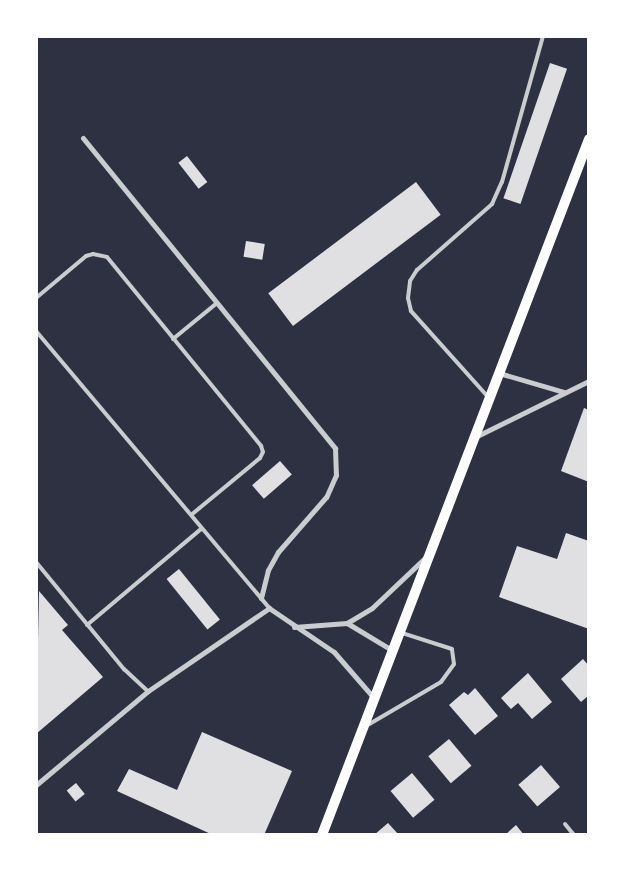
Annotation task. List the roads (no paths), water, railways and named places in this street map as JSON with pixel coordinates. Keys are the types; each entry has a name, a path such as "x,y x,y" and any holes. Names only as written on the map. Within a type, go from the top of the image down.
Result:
{"main road":[{"path":"322,835 589,139"}],"street":[{"path":"83,138 335,448 336,475 326,497 278,552 268,570 261,598"},
{"path":"499,373 564,392"},
{"path":"474,437 589,381"},
{"path":"294,627 346,623 372,608 430,553"},
{"path":"36,785 148,690 269,608 294,627 334,652 374,698"},
{"path":"346,623 392,650"}],"lane":[{"path":"489,399 411,310 408,298 410,281 417,270 492,204 502,182 543,36"},
{"path":"36,298 86,256 102,255 173,338 264,452 260,458 191,515"},
{"path":"173,338 216,303"},
{"path":"36,331 269,608"},
{"path":"88,625 202,528"},
{"path":"36,562 124,669 148,690"},
{"path":"362,729 441,682 454,664 452,649 399,632"},
{"path":"565,824 574,835"}]}
